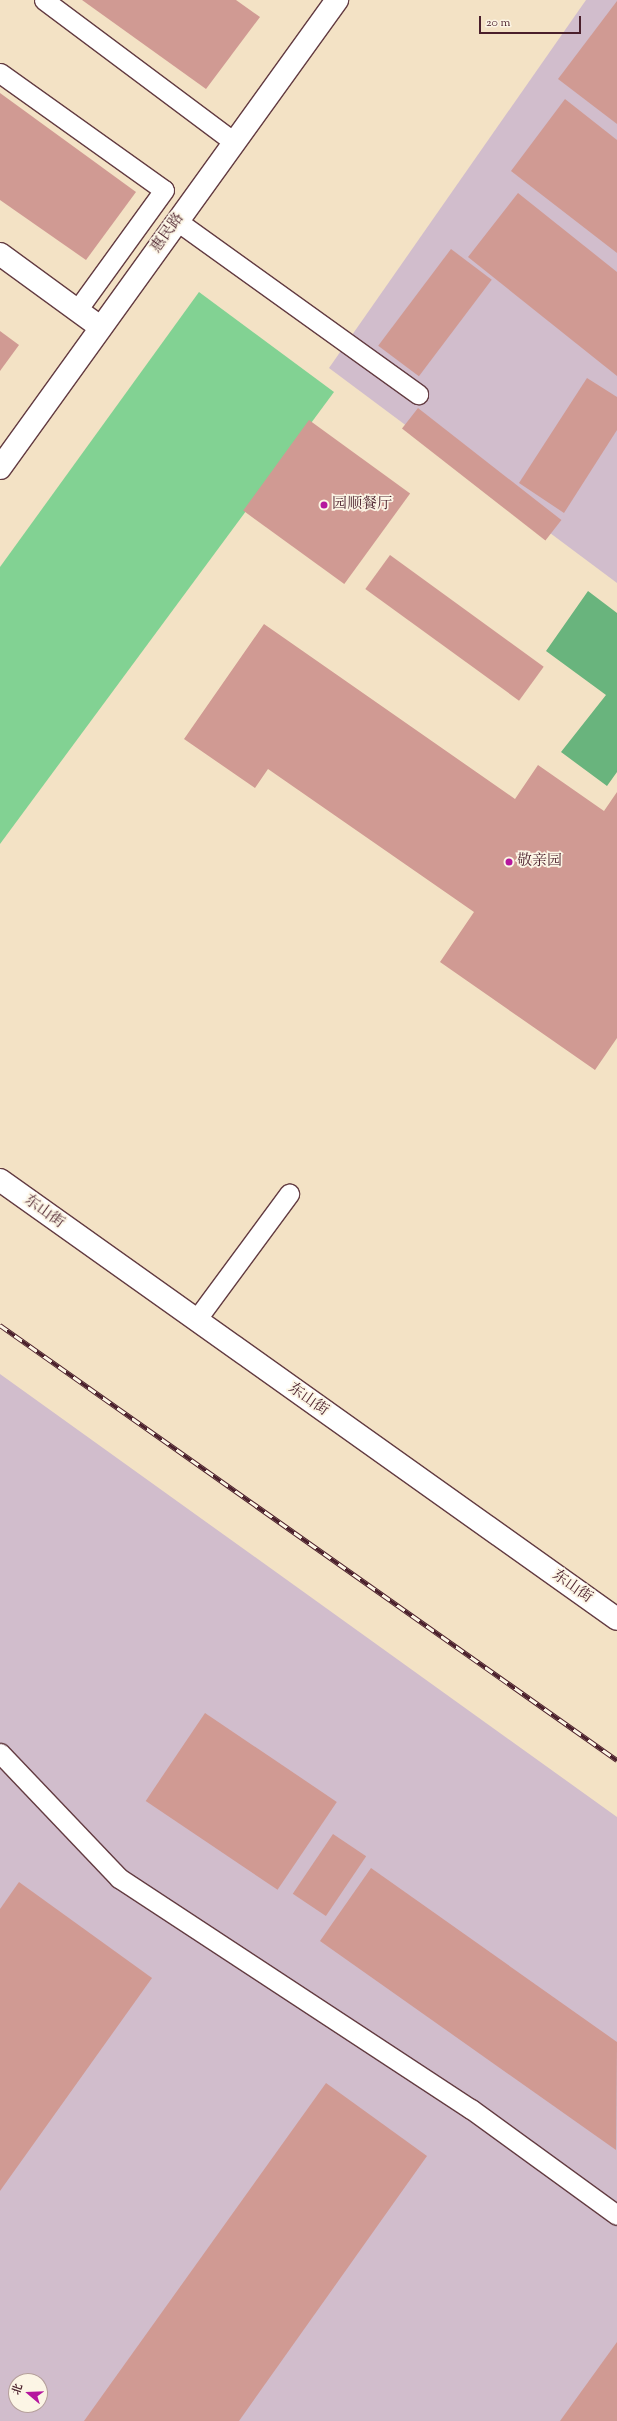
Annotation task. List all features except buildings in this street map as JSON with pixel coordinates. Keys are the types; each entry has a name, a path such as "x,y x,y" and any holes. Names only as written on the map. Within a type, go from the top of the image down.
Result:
{"main road":[{"name":"惠民路","path":"0,468 100,327 337,0"},
{"path":"0,254 100,327"},
{"name":"东山街","path":"0,1180 617,1619"}],"lane":[{"path":"44,0 234,142"},
{"path":"0,73 164,190 77,310"},
{"path":"177,221 418,394"},
{"path":"196,1320 289,1194"},
{"path":"0,1753 119,1878 471,2109 617,2215"}],"shaded area":[{"path":"586,0 617,0 617,583 329,368"},
{"path":"0,1374 617,1817 617,2421 0,2421"}],"green space":[{"path":"199,292 334,392 0,844 0,567"},
{"path":"588,591 617,613 617,772 607,786 561,752 606,695 546,651"}],"railway":[{"path":"0,1325 617,1760"}],"place":[{"name":"园顺餐厅","path":"324,505"},
{"name":"敬亲园","path":"509,862"}]}
